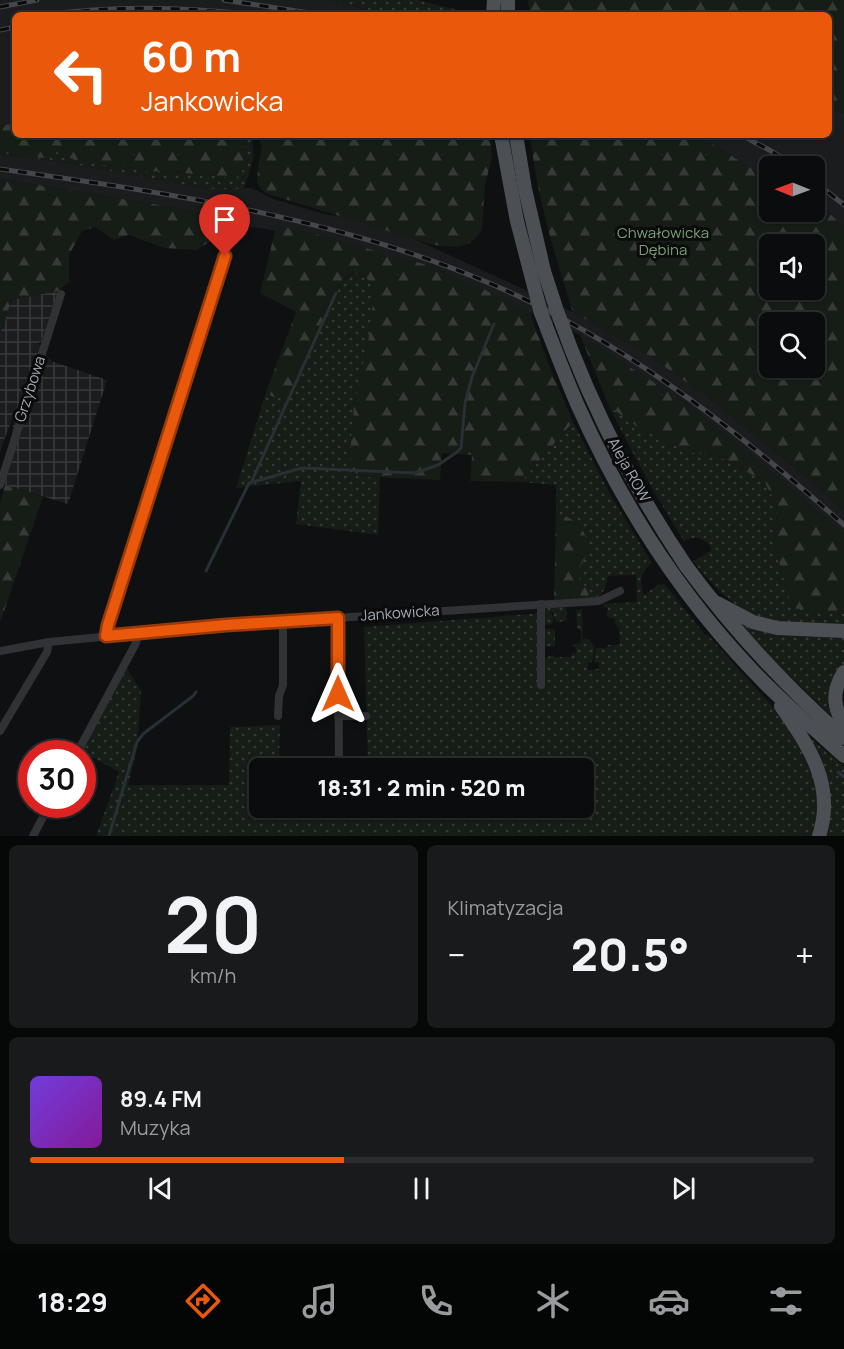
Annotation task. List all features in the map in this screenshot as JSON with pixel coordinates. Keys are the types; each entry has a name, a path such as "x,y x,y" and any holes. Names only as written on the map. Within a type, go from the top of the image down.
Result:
{"main road":[{"name":"Aleja ROW","path":"501,138 523,249 542,313 586,424 614,477 674,575 723,637 767,686 844,756"},
{"name":"Aleja ROW","path":"516,138 536,240 557,314 593,403 625,468 650,511 711,601 771,669 844,738"},
{"path":"711,601 753,622 777,628 844,631"},
{"path":"844,672 836,687 835,697 837,712 844,729"},
{"path":"767,686 803,737 818,770 824,800 824,816 819,836"}],"street":[{"path":"106,636 225,256"},
{"name":"Grzybowa","path":"0,485 61,294"},
{"name":"Jankowicka","path":"0,651 49,642 138,633 283,621 599,601 620,591"},
{"path":"541,604 541,685"},
{"path":"338,618 339,758"},
{"path":"278,716 279,696 283,685 283,621"},
{"path":"84,740 136,643 138,633"},
{"path":"0,731 47,652 49,642"},
{"path":"338,716 366,716"},
{"path":"33,836 43,818"}],"shaded area":[{"path":"331,0 375,12 12,12 12,124 0,126 0,1"},
{"path":"832,110 844,113 844,227 825,209 825,156 759,156 759,173 703,138 832,138"},
{"path":"0,154 57,161 209,189 252,188 273,199 324,214 344,217 412,238 573,312 648,355 712,400 822,490 844,511 844,534 683,401 580,335 428,267 317,237 232,224 184,209 0,179"},
{"path":"58,291 41,342 38,343 51,361 107,380 68,504 5,485 15,411 0,451 0,332 11,300"}],"green space":[{"path":"331,0 417,0 466,12 377,12"},
{"path":"528,0 844,0 844,113 832,110 832,12 530,12"},
{"path":"12,124 12,138 242,138 248,164 235,179 112,167 65,157 57,152 45,158 0,154 0,126"},
{"path":"242,138 251,138 253,149 252,162 244,189 209,189 57,161 2,155 57,152 112,167 235,179 248,164"},
{"path":"258,138 490,138 492,157 485,185 482,229 472,242 465,245 442,246 265,193 257,183 262,146"},
{"name":"Chwałowicka Dębina","path":"530,138 703,138 759,173 759,222 825,222 825,209 844,227 844,511 822,490 712,400 648,355 573,312 547,225"},
{"path":"0,179 184,209 232,224 227,239 213,240 196,250 165,248 129,235 114,240 95,227 82,231 69,255 69,282 58,291 11,300 0,332"},
{"path":"276,227 297,229 434,267 503,298 530,313 573,422 521,482 470,481 472,455 442,453 440,480 367,477 356,473 352,468 350,456 354,405 368,343 373,290 369,281 358,273 349,275 341,282 291,391 282,398 269,395 266,392 296,312 260,293"},
{"path":"356,273 369,280 375,294 368,343 354,405 350,456 367,477 380,477 378,535 296,524 301,481 236,488 266,392 272,397 314,337 335,291 342,281"},
{"path":"580,335 683,401 844,534 844,614 792,608 775,548 777,505 764,481 714,454 690,453 639,428 609,406"},
{"path":"609,406 639,428 690,452 714,454 764,481 777,505 775,548 792,607 844,614 844,627 795,626 772,622 745,611 723,594 693,561 712,550 710,546 700,539 693,538 684,541 626,441"},
{"path":"573,422 610,494 652,563 642,577 644,595 664,583 705,635 707,634 783,718 812,765 819,804 815,836 96,836 119,772 96,759 96,740 87,740 126,667 141,691 137,750 128,785 229,785 230,727 280,725 279,758 249,758 249,818 594,818 594,758 368,758 364,627 543,613 544,608 565,607 568,613 567,621 556,622 553,612 550,612 554,618 552,624 544,625 544,629 555,629 555,646 544,647 544,658 554,655 555,657 571,657 572,653 576,653 573,645 581,642 581,631 577,628 576,610 582,609 583,639 589,639 595,647 592,662 588,663 588,670 599,669 599,662 594,662 596,648 620,644 619,629 614,618 606,615 608,608 604,607 604,604 637,602 636,575 608,576 600,596 589,598 586,587 577,575 585,546 584,533 573,521 556,513 556,485 521,482"},
{"path":"5,485 43,497 0,623 0,503"},
{"path":"556,513 575,522 587,540 585,557 578,575 589,598 554,600"},
{"path":"739,622 844,636 844,665 840,670 831,714 771,658"},
{"path":"808,736 844,766 844,836 825,836"}],"waterway":[{"path":"251,483 336,293"},
{"path":"206,571 249,483 302,468 415,473 438,465 457,452 461,448 465,403 472,377 494,324"},
{"path":"109,836 137,742 143,734 196,692"},
{"path":"838,772 844,777"}],"railway":[{"path":"0,7 37,0"},
{"path":"224,0 303,12"},
{"path":"71,12 124,8 225,12"},
{"path":"0,30 12,28"},
{"path":"747,138 779,156"},
{"path":"0,169 199,200 264,213 393,248 456,270 518,296 606,343 648,370 729,429 844,525"},
{"path":"825,190 844,205"}],"route":[{"path":"225,256 106,636 338,618 338,694"}]}
